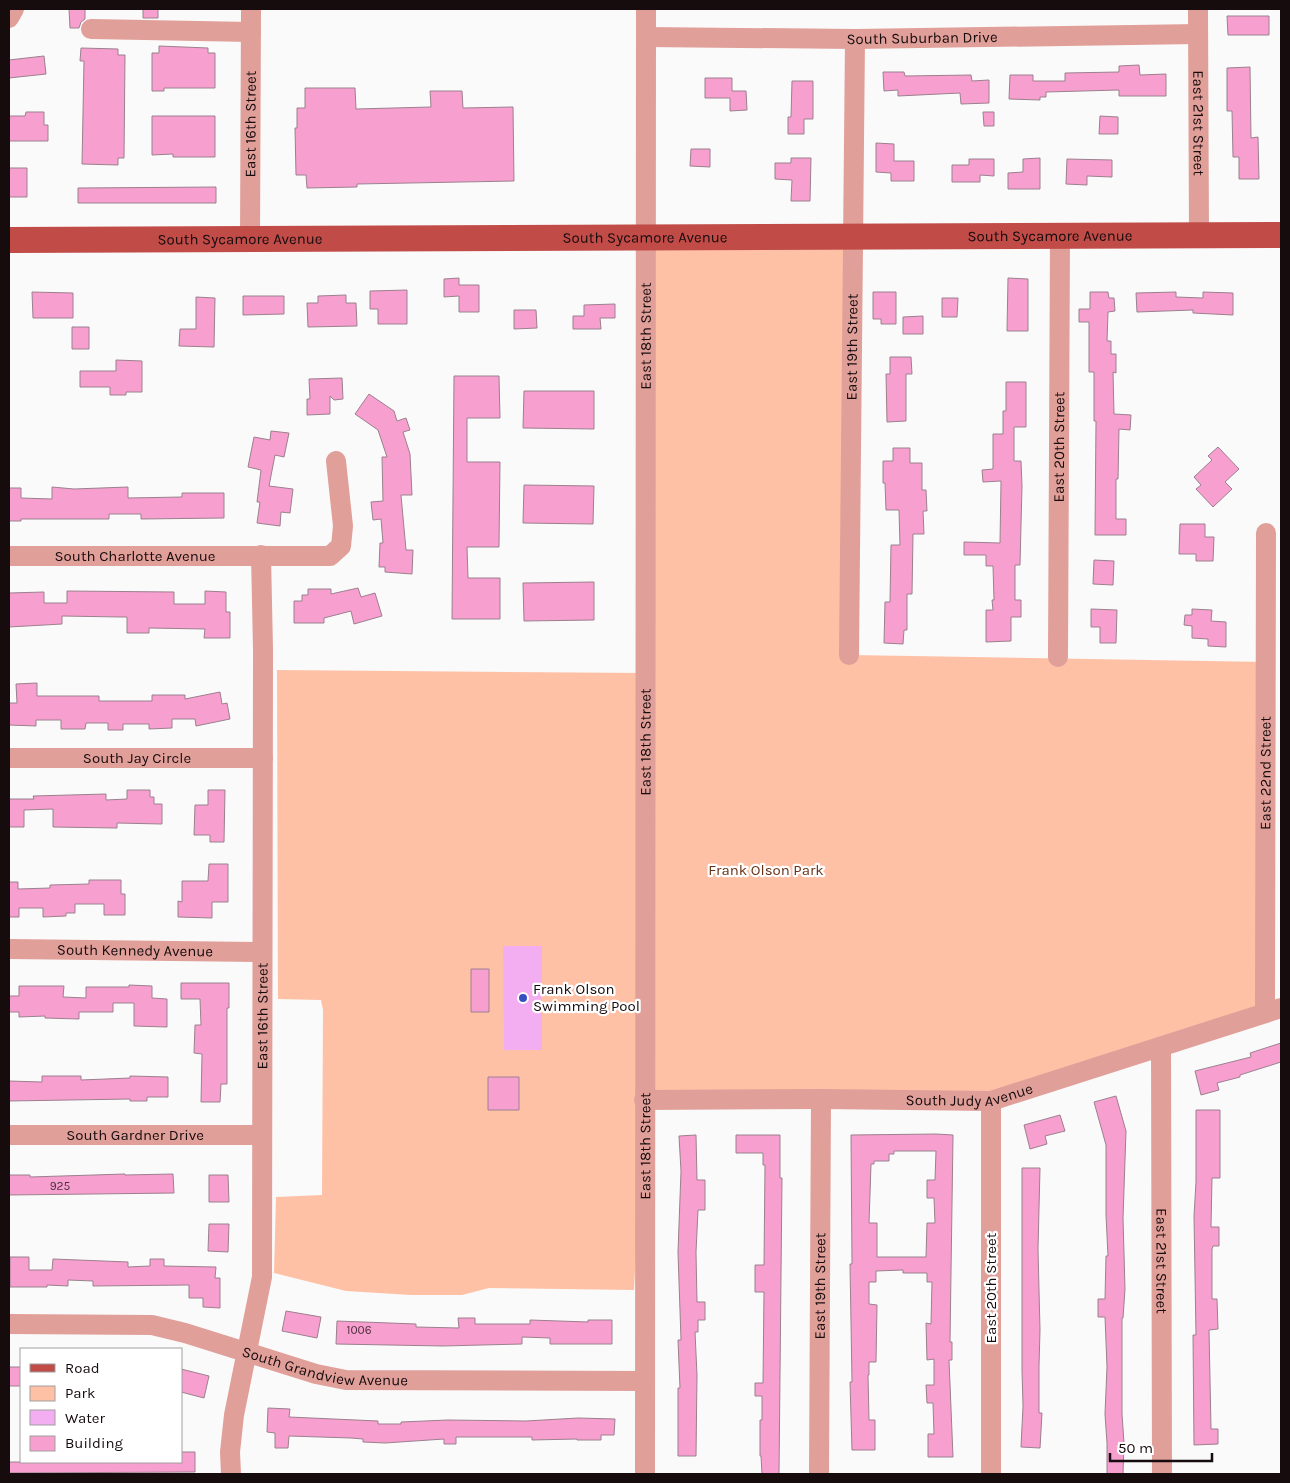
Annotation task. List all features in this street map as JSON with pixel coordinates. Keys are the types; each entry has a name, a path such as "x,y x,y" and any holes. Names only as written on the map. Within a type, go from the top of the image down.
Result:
{"main road":[{"name":"South Sycamore Avenue","path":"9,240 1281,235"}],"street":[{"path":"9,18 14,9"},
{"name":"East 16th Street","path":"250,240 251,9"},
{"name":"East 18th Street","path":"645,1474 646,9"},
{"name":"East 21st Street","path":"1198,9 1198,236"},
{"path":"91,29 251,32"},
{"name":"South Suburban Drive","path":"646,37 855,39 1198,34"},
{"name":"East 19th Street","path":"850,655 855,39"},
{"name":"East 20th Street","path":"1058,657 1060,237"},
{"name":"South Charlotte Avenue","path":"9,556 330,556 340,546 343,526 336,462"},
{"name":"East 22nd Street","path":"1266,533 1273,1010"},
{"name":"East 16th Street","path":"231,1474 230,1452 234,1415 245,1353 262,1277 263,758 261,555"},
{"name":"South Jay Circle","path":"9,758 263,758"},
{"name":"South Kennedy Avenue","path":"9,949 262,952"},
{"name":"South Judy Avenue","path":"644,1100 821,1099 991,1101 1273,1010"},
{"name":"East 21st Street","path":"1161,1047 1162,1474"},
{"name":"East 19th Street","path":"819,1474 821,1099"},
{"name":"East 20th Street","path":"991,1101 991,1474"},
{"name":"South Gardner Drive","path":"9,1135 261,1135"},
{"name":"South Grandview Avenue","path":"9,1324 152,1325 316,1374 346,1380 645,1381"}],"green space":[{"name":"Frank Olson Park","path":"646,237 852,237 850,655 1266,662 1265,1013 991,1101 644,1100 634,1290 489,1288 462,1295 411,1295 346,1291 274,1273 276,1197 322,1195 323,1010 321,1000 278,999 277,670 645,673"}],"water":[{"name":"Frank Olson Swimming Pool","path":"503,946 542,946 542,1050 504,1050"}],"building":[{"path":"69,9 85,9 85,19 81,22 79,28 70,28"},
{"path":"143,9 158,9 158,18 143,18"},
{"path":"1227,16 1269,16 1269,35 1228,35"},
{"path":"159,46 208,48 208,53 215,53 215,88 164,88 164,91 152,91 152,53 159,53"},
{"path":"81,48 118,49 118,55 125,55 124,158 118,158 118,165 82,164 84,61 80,61"},
{"path":"44,56 46,74 9,78 9,60"},
{"path":"1139,65 1140,75 1166,74 1166,96 1119,96 1119,90 1046,92 1046,97 1040,97 1040,100 1009,99 1010,75 1033,75 1033,81 1065,81 1065,73 1119,72 1119,66"},
{"path":"1250,67 1251,138 1258,137 1259,179 1239,179 1239,157 1233,157 1232,111 1227,111 1227,68"},
{"path":"883,72 904,72 905,76 971,75 972,81 989,80 989,103 961,104 960,93 898,96 898,90 884,91"},
{"path":"705,78 732,78 732,91 746,91 747,110 730,111 730,98 705,98"},
{"path":"792,81 813,81 813,119 804,119 804,134 788,134 788,117 791,117"},
{"path":"305,88 355,88 356,109 431,107 430,91 462,91 463,108 513,107 514,181 357,184 357,187 307,188 306,175 296,175 295,128 297,128 297,108 305,108"},
{"path":"26,112 44,112 44,125 48,125 48,141 9,141 9,116 25,116"},
{"path":"983,112 994,112 994,126 984,126"},
{"path":"152,116 215,116 215,157 173,157 173,154 152,155"},
{"path":"1100,116 1118,117 1118,134 1099,134"},
{"path":"876,143 894,144 894,161 914,161 914,181 891,181 891,173 876,172"},
{"path":"691,149 710,149 710,167 690,166"},
{"path":"791,158 811,158 810,201 791,201 792,180 775,179 775,163 791,163"},
{"path":"1040,158 1040,189 1008,189 1008,173 1023,172 1023,159"},
{"path":"969,159 994,159 994,176 980,175 980,182 952,182 952,165 969,165"},
{"path":"1067,159 1112,160 1112,177 1087,176 1087,185 1066,184"},
{"path":"9,168 27,168 27,197 9,197"},
{"path":"216,187 216,203 78,203 78,188"},
{"path":"459,278 459,285 479,285 479,312 459,312 459,296 444,297 444,279"},
{"path":"1008,278 1028,279 1028,331 1007,331"},
{"path":"407,290 407,324 378,324 378,309 370,309 370,291"},
{"path":"32,292 73,293 73,318 33,318"},
{"path":"873,292 896,292 896,324 881,324 881,319 873,319"},
{"path":"1090,292 1108,292 1109,298 1114,298 1115,311 1108,312 1107,341 1111,341 1111,354 1116,354 1116,373 1113,372 1114,414 1131,415 1130,430 1119,429 1118,479 1116,479 1116,519 1126,519 1126,535 1095,535 1096,421 1094,421 1094,372 1089,372 1089,322 1079,322 1079,309 1090,309"},
{"path":"1176,292 1176,297 1203,298 1203,292 1233,293 1233,315 1193,313 1193,310 1137,312 1136,293"},
{"path":"346,295 346,303 356,303 357,326 308,327 307,303 318,303 318,296"},
{"path":"243,296 284,296 284,314 243,315"},
{"path":"196,297 215,298 214,347 179,346 180,329 196,329"},
{"path":"942,298 958,298 957,317 942,317"},
{"path":"615,304 615,318 600,318 601,329 573,329 573,316 584,316 584,305"},
{"path":"514,310 536,310 537,328 514,329"},
{"path":"923,316 923,334 903,334 903,317"},
{"path":"72,327 89,327 89,349 72,349"},
{"path":"890,357 911,357 912,374 906,374 906,421 887,422 886,374 890,374"},
{"path":"116,360 142,361 142,392 110,395 110,387 80,387 80,371 116,371"},
{"path":"454,376 499,376 500,418 467,418 467,462 500,462 499,547 467,547 468,578 500,578 500,619 452,619"},
{"path":"342,378 343,399 334,400 330,396 330,414 307,415 307,399 310,399 309,379"},
{"path":"1006,382 1026,382 1026,427 1014,427 1014,461 1021,461 1022,486 1020,565 1015,565 1015,600 1021,600 1021,617 1011,617 1011,641 986,642 986,610 993,610 992,600 994,600 993,566 986,566 986,555 964,555 964,542 1000,543 1001,481 983,482 982,470 993,469 993,434 1003,434 1003,411 1006,411"},
{"path":"524,391 594,391 594,429 523,428"},
{"path":"369,394 394,411 397,421 406,418 410,430 403,432 410,454 412,495 401,495 406,550 413,550 412,574 385,572 385,567 379,567 380,543 383,543 381,519 373,520 371,502 383,501 382,457 387,457 378,430 355,414"},
{"path":"271,431 289,433 284,457 275,455 269,486 293,489 290,513 281,512 280,526 257,523 260,502 257,502 261,470 248,467 254,437 270,440"},
{"path":"1218,447 1239,469 1225,482 1232,489 1213,507 1196,489 1201,485 1194,477 1212,460 1208,456"},
{"path":"893,448 910,448 910,463 922,463 922,490 926,490 927,511 923,511 924,534 913,534 912,594 907,594 907,630 904,630 903,644 884,643 885,602 890,602 891,545 900,545 899,510 886,510 885,483 883,483 883,461 893,461"},
{"path":"524,485 594,486 593,524 523,523"},
{"path":"52,487 74,489 128,487 128,498 182,497 182,493 224,493 224,518 141,519 141,514 109,514 109,519 21,519 21,521 9,521 9,488 21,488 21,498 52,499"},
{"path":"1180,524 1205,524 1205,537 1214,537 1213,561 1196,561 1196,554 1179,554"},
{"path":"1094,560 1114,561 1113,585 1093,584"},
{"path":"594,582 594,620 524,621 523,583"},
{"path":"358,588 361,597 375,593 382,616 354,624 351,611 324,618 324,623 294,623 294,601 302,601 302,595 308,595 308,589 331,589 331,594"},
{"path":"67,591 174,592 174,604 205,604 205,591 226,592 226,612 230,612 230,638 204,638 205,629 149,628 149,633 127,633 127,617 62,616 62,624 9,627 9,593 44,592 44,603 67,603"},
{"path":"1091,609 1117,610 1116,643 1100,643 1100,627 1091,627"},
{"path":"1192,609 1212,610 1211,621 1226,622 1226,647 1208,646 1208,639 1192,638 1192,626 1184,625 1185,615 1192,615"},
{"path":"37,683 37,696 99,696 99,701 152,701 152,695 185,695 185,699 220,692 222,704 227,703 230,719 196,726 195,719 172,719 172,728 149,729 149,724 123,724 123,730 108,730 108,723 86,723 85,729 61,729 61,720 36,720 36,726 9,725 9,703 17,703 16,684"},
{"path":"127,790 150,790 150,797 154,797 154,804 162,804 162,824 117,823 117,828 53,827 53,809 24,810 24,827 9,827 9,799 34,799 33,796 106,794 106,800 127,799"},
{"path":"208,790 225,790 224,842 210,842 210,835 194,835 195,805 208,805"},
{"path":"209,864 228,864 228,902 212,902 212,918 178,917 178,901 182,902 182,881 208,881"},
{"path":"89,880 121,880 121,894 125,894 125,915 104,915 104,904 75,904 75,913 66,913 66,916 43,917 43,908 19,908 19,917 9,917 9,882 18,882 18,889 50,888 50,885 89,884"},
{"path":"471,969 489,969 489,1012 471,1012"},
{"path":"181,983 229,983 229,1008 227,1008 227,1084 221,1084 220,1102 201,1102 202,1054 194,1053 195,1025 201,1025 200,999 181,999"},
{"path":"129,985 152,986 152,998 167,999 167,1027 134,1026 134,1003 113,1003 113,1012 79,1012 79,1019 45,1018 45,1016 19,1017 19,1012 9,1012 9,996 19,996 19,986 64,986 63,997 86,998 86,987 129,987"},
{"path":"1281,1043 1281,1062 1217,1083 1219,1090 1201,1095 1195,1071 1251,1057 1250,1053"},
{"path":"42,1076 81,1076 81,1080 130,1078 130,1076 168,1077 168,1097 147,1097 147,1101 130,1101 130,1099 9,1101 9,1081 42,1082"},
{"path":"488,1077 519,1077 519,1110 488,1110"},
{"path":"1116,1096 1126,1131 1123,1218 1125,1289 1122,1318 1122,1414 1124,1443 1123,1474 1107,1474 1105,1317 1098,1317 1098,1299 1105,1299 1106,1256 1108,1256 1106,1145 1094,1102"},
{"path":"1196,1110 1220,1110 1220,1178 1212,1178 1211,1227 1219,1227 1219,1246 1213,1246 1212,1249 1212,1299 1217,1299 1218,1329 1209,1330 1211,1429 1218,1429 1218,1444 1194,1445 1193,1335 1196,1335 1194,1216"},
{"path":"1060,1115 1065,1131 1045,1136 1047,1144 1030,1149 1024,1125"},
{"path":"696,1135 697,1180 705,1180 705,1210 698,1210 696,1252 697,1302 705,1302 705,1320 698,1320 698,1332 695,1332 697,1375 696,1456 678,1456 678,1388 680,1388 678,1340 681,1340 678,1252 681,1171 679,1136"},
{"path":"736,1135 780,1135 780,1178 782,1178 779,1474 762,1474 760,1420 762,1420 762,1396 755,1396 755,1383 763,1383 764,1292 755,1292 755,1265 764,1265 765,1165 763,1165 763,1153 736,1153"},
{"path":"851,1135 953,1135 950,1342 952,1342 952,1360 949,1360 953,1457 928,1457 928,1434 934,1434 933,1403 927,1403 926,1385 934,1385 934,1359 927,1360 926,1323 931,1324 932,1282 927,1282 927,1273 903,1273 903,1270 876,1271 876,1282 869,1282 869,1304 877,1305 876,1362 869,1362 868,1375 869,1420 875,1420 875,1450 852,1450 850,1382 852,1382 850,1264 852,1264","holes":["894,1151 936,1151 935,1180 927,1180 927,1198 934,1198 935,1223 927,1223 926,1257 877,1257 877,1223 869,1223 871,1164 874,1164 874,1161 889,1161 889,1154 894,1154"]},
{"path":"1022,1168 1040,1168 1038,1249 1040,1330 1039,1413 1042,1413 1040,1448 1021,1447 1023,1406"},
{"path":"173,1174 174,1193 9,1195 9,1175 30,1175 30,1177"},
{"path":"209,1175 228,1175 229,1202 209,1202"},
{"path":"209,1224 229,1224 228,1252 208,1251"},
{"path":"10,1257 29,1257 29,1270 52,1270 53,1259 128,1262 128,1267 150,1266 150,1259 164,1259 164,1266 216,1267 215,1278 220,1278 220,1308 203,1307 203,1298 189,1298 189,1285 93,1286 93,1281 68,1280 68,1286 10,1287"},
{"path":"286,1311 321,1317 317,1338 282,1331"},
{"path":"458,1318 475,1318 475,1324 530,1324 530,1320 588,1322 588,1320 612,1320 612,1344 550,1344 550,1338 522,1337 522,1344 443,1346 336,1344 337,1321 416,1324 416,1327 459,1328"},
{"path":"9,1367 20,1367 20,1386 9,1386"},
{"path":"182,1369 209,1376 204,1398 182,1392"},
{"path":"268,1408 290,1409 289,1417 378,1421 378,1424 448,1420 615,1419 614,1435 601,1435 601,1440 532,1440 532,1437 456,1437 456,1444 444,1444 444,1439 385,1443 363,1442 363,1439 351,1438 289,1436 288,1448 275,1448 275,1433 267,1432"},
{"path":"182,1452 195,1452 195,1472 9,1473 9,1462 182,1463"}],"place":[{"name":"Frank Olson Swimming Pool","path":"523,998"}]}
